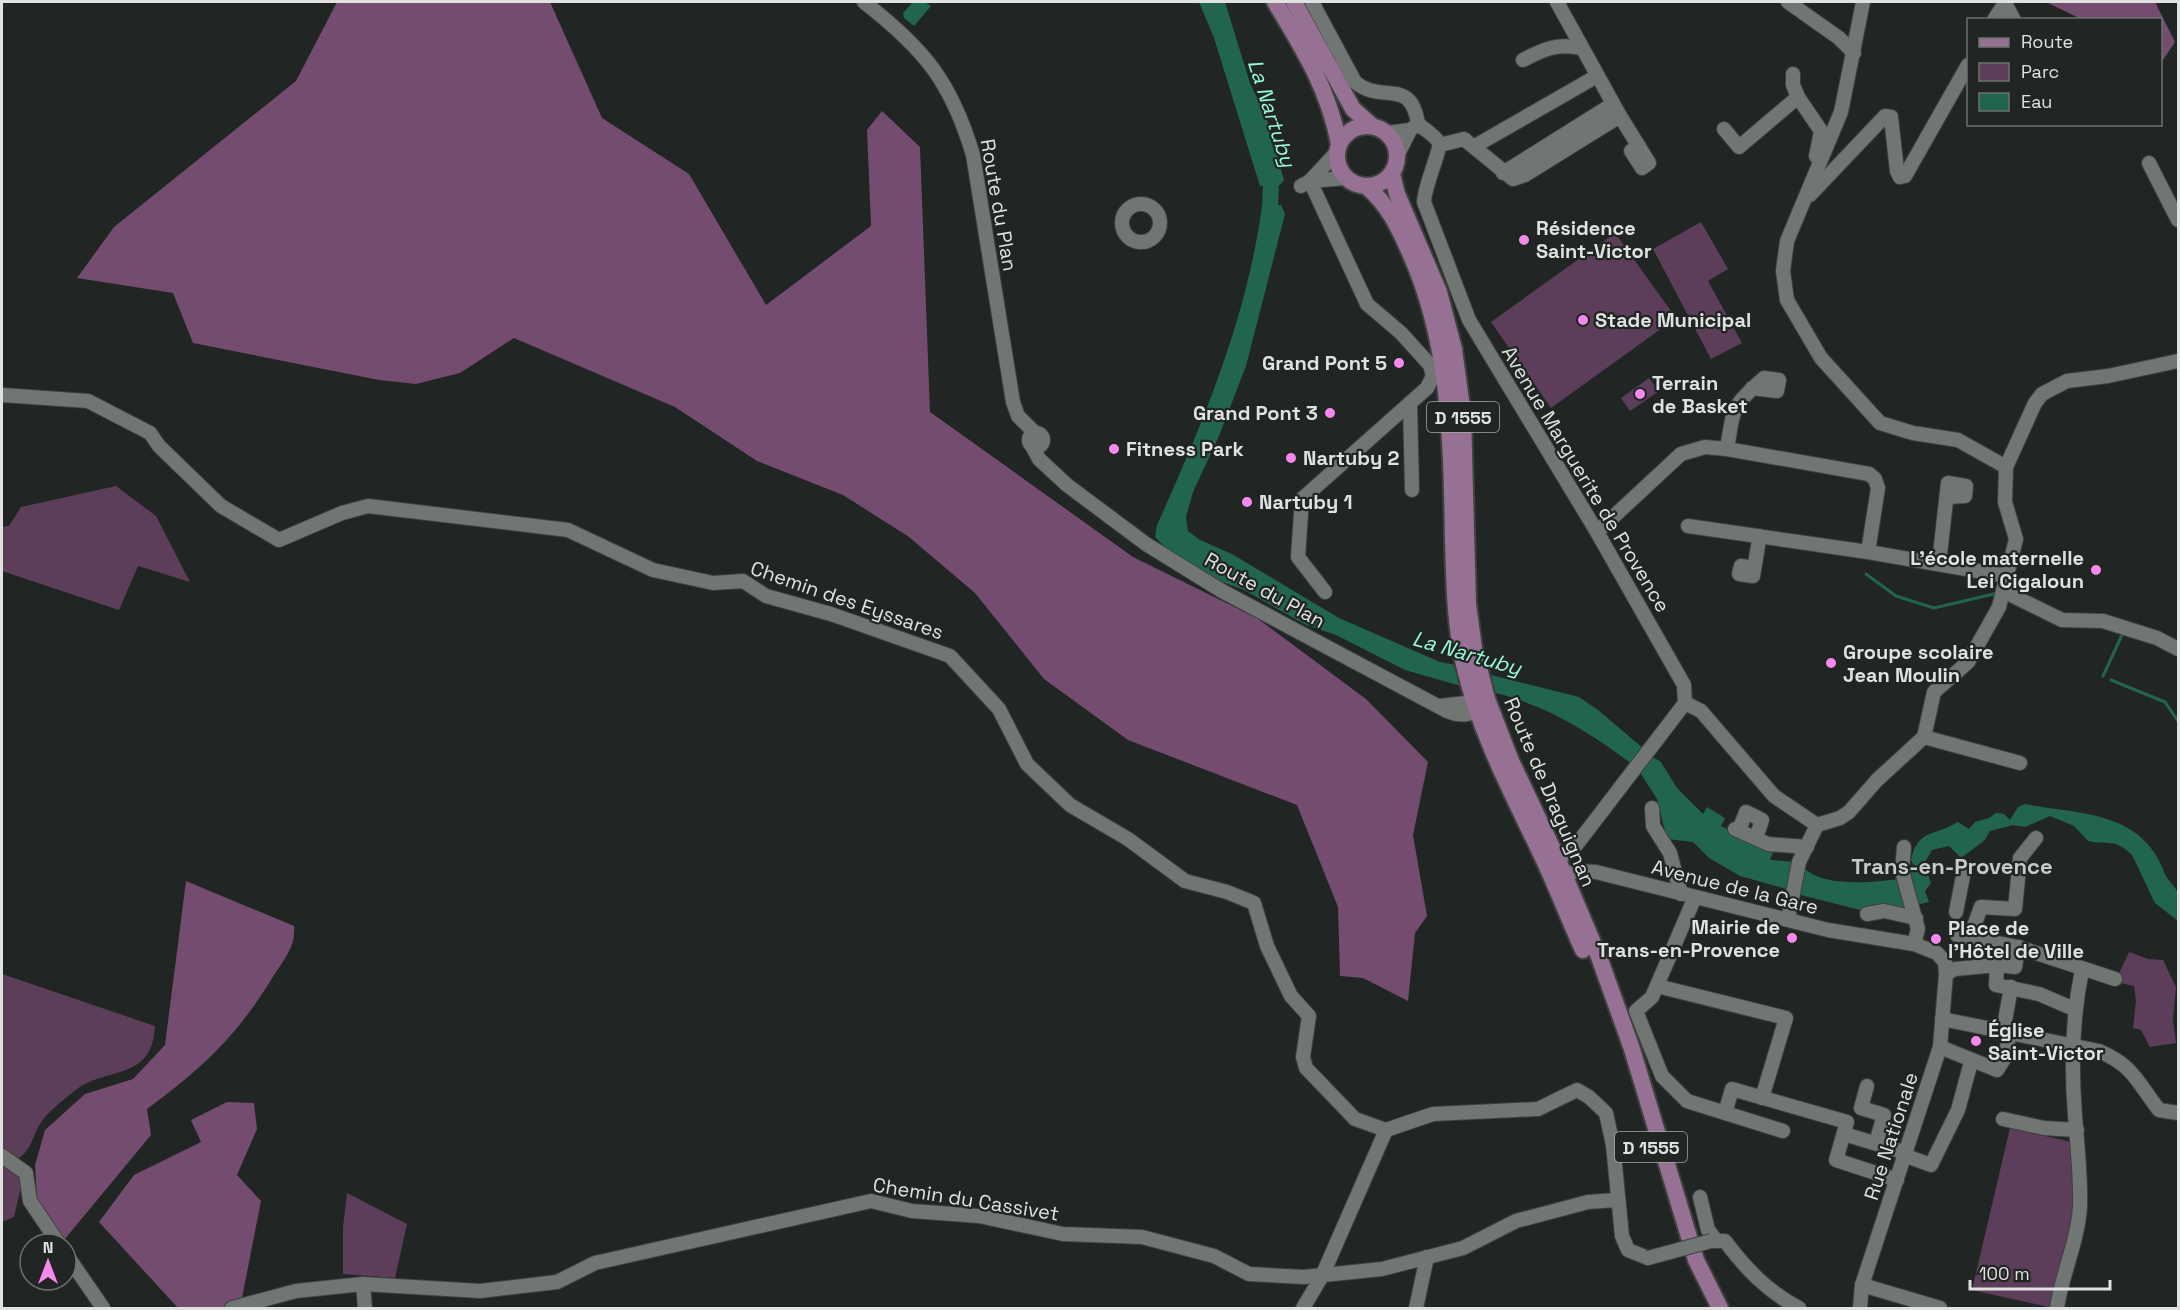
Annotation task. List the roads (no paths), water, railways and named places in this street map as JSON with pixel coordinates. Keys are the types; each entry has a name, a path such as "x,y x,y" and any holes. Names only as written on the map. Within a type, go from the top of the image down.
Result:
{"main road":[{"path":"1275,2 1317,74 1329,101 1338,148 1337,162 1346,178 1366,186 1376,185 1392,174 1398,156 1395,143 1387,133 1371,125 1353,109 1294,2"},
{"path":"1338,148 1352,129 1371,125"},
{"name":"Route de Draguignan","path":"1392,174 1397,194 1439,292 1454,350 1463,415 1471,668"},
{"name":"Route de Draguignan","path":"1366,186 1393,216 1426,295 1441,352 1450,425 1455,605 1479,700 1516,802 1563,861 1686,1263 1707,1308"},
{"name":"Route de Draguignan","path":"1479,700 1563,861 1613,996 1696,1260 1719,1308"}],"street":[{"name":"Route du Plan","path":"864,2 924,54 939,74 963,120 973,155 1006,374 1018,416 1034,441 1039,459 1118,524 1222,591 1438,706 1479,700"},
{"path":"1312,2 1355,82 1375,92 1397,93 1408,97 1415,107 1414,127 1398,156"},
{"path":"1557,2 1616,110 1639,146"},
{"path":"1788,2 1839,38 1854,53"},
{"path":"1863,2 1841,112 1787,241 1783,271 1787,300 1821,358 1880,423 1913,433 1958,440 2006,467"},
{"path":"1995,18 2001,9 2007,7 2013,18"},
{"path":"1523,60 1550,46 1568,45 1581,48"},
{"path":"1806,198 1886,116 1891,117 1897,171 1900,177 1905,176 1967,67"},
{"path":"1793,74 1793,85 1798,97 1821,131 1812,184"},
{"path":"1475,146 1597,76"},
{"path":"1724,129 1739,147 1798,97"},
{"path":"1387,133 1414,127 1437,140 1440,145 1464,139 1513,179 1525,175 1616,110"},
{"name":"Avenue Marguerite de Provence","path":"1440,145 1426,183 1424,202 1469,320 1672,659 1684,685 1685,703"},
{"path":"1305,183 1338,148"},
{"path":"2149,163 2178,220"},
{"path":"1305,183 1346,178"},
{"path":"1305,183 1367,304 1401,333 1430,365 1433,376 1410,403 1302,499 1298,557 1325,592"},
{"path":"1788,919 1799,862 1817,825 1840,818 1849,812 1876,780 1924,736 1934,692 1968,662 1999,607 2016,540 2005,502 2006,467 2035,403 2042,394 2067,381 2108,376 2178,361"},
{"path":"1727,449 1734,410 1740,399 1752,388"},
{"name":"Chemin des Eyssares","path":"2,395 88,401 150,433 159,446 220,506 279,540 342,513 368,506 568,530 653,570 713,583 743,581 766,596 831,614 950,656 999,709 1027,764 1070,805 1128,839 1185,881 1254,903 1267,946 1291,996 1309,1016 1303,1057 1306,1068 1355,1119 1386,1130"},
{"path":"1410,403 1412,490"},
{"path":"1597,532 1681,454 1705,447 1869,474 1878,488 1868,552"},
{"path":"1939,563 1948,496"},
{"path":"1688,526 1939,563 2007,576"},
{"path":"1754,568 1759,536"},
{"path":"2003,591 2062,620 2103,621 2157,638 2178,649"},
{"path":"1563,861 1685,703 1701,711 1774,796 1817,825"},
{"path":"1924,736 2020,764"},
{"path":"1516,802 1532,823 1544,846 1563,861 1584,870"},
{"path":"1652,808 1653,826 1670,853 1688,896 1654,992 1636,1011 1662,1076 1687,1101 1783,1131"},
{"path":"1756,838 1762,820 1746,812 1737,830 1768,844 1807,847"},
{"path":"2036,838 2020,858 2015,909 1981,907 1964,936 2018,947 2115,979"},
{"path":"1904,847 1903,873 1918,929 1914,944 1937,953 1945,962 1946,974 1955,969 1997,965 2015,967 2018,947"},
{"path":"1563,861 1584,870"},
{"name":"Avenue de la Gare","path":"1584,870 1828,930 1914,944"},
{"path":"1956,912 1964,871"},
{"path":"1867,914 1884,911 1915,914"},
{"path":"1997,965 1996,985 2047,997 2074,1010"},
{"path":"2057,1308 2061,1284 2079,1226 2073,1046 2074,1010 2082,970"},
{"name":"Rue Nationale","path":"1860,1308 1862,1285 1907,1154 1940,1047 1946,974"},
{"path":"1940,1047 1971,1062 1997,1070 2004,1059 2011,987"},
{"path":"1654,992 1786,1018 1762,1098"},
{"path":"1942,1019 2099,1052 2129,1068 2159,1110 2178,1113"},
{"path":"1844,1134 1907,1154 1931,1165 1958,1110 1971,1062"},
{"path":"1867,1086 1861,1108 1884,1115 1876,1143"},
{"path":"1725,1113 1732,1089 1847,1122 1836,1160 1897,1180"},
{"path":"1303,1308 1322,1276 1386,1130 1433,1114 1538,1109 1566,1096 1583,1102 1613,1145 1622,1236 1628,1250 1648,1258 1713,1240 1725,1241 1757,1280 1783,1300 1799,1308"},
{"path":"2003,1119 2044,1128 2077,1130"},
{"path":"2,1156 26,1173 30,1201 51,1232"},
{"path":"1700,1197 1708,1230 1713,1240"},
{"name":"Chemin du Cassivet","path":"232,1308 296,1291 363,1284 480,1291 557,1282 595,1263 871,1201 912,1210 979,1216 1063,1234 1142,1237 1214,1256 1250,1274 1275,1277 1322,1276 1382,1269 1463,1248 1516,1221 1588,1202 1617,1200"},
{"path":"1417,1308 1427,1257"},
{"path":"78,1272 103,1308"},
{"path":"363,1284 365,1308"},
{"path":"1862,1285 1940,1308"}],"water":[{"path":"913,2 925,2 931,6 914,26 904,18 903,13"},
{"path":"1199,2 1225,2 1250,83 1266,116 1284,180 1280,185 1260,186 1214,38"},
{"path":"1281,205 1285,214 1246,366 1219,436 1193,492 1186,517 1188,531 1200,540 1232,554 1339,618 1440,662 1456,665 1461,686 1405,670 1336,635 1306,625 1244,590 1217,580 1169,551 1155,537 1157,525 1191,448 1234,329 1246,289 1262,206"},
{"path":"1487,674 1579,697 1644,749 1632,764 1566,720 1512,697 1492,692"},
{"path":"1651,756 1661,762 1677,788 1703,814 1707,807 1725,818 1721,826 1774,850 1770,860 1797,862 1790,890 1740,876 1709,858 1693,842 1667,839 1657,799 1639,771"},
{"path":"2025,804 2107,819 2141,838 2155,853 2166,877 2176,888 2179,904 2178,921 2155,903 2132,855 2126,849 2111,843 2088,841 2074,826 2050,816 2025,827 2013,825 1990,831 1985,840 1961,858 1949,846 1932,850 1924,864 1931,883 1925,891 1929,902 1916,905 1907,874 1916,870 1911,860 1922,838 1958,822 1969,829 1975,822 1989,818 1996,813 2004,814 2010,820 2018,807"},
{"path":"1804,868 1824,879 1837,881 1864,882 1900,879 1911,909 1888,906 1868,912 1797,894"}],"waterway":[{"name":"La Nartuby","path":"1266,165 1271,184 1269,228"},
{"path":"1866,574 1896,596 1934,608 1998,593"},
{"path":"2103,676 2122,635"},
{"path":"2111,680 2165,702 2178,721"}],"place":[{"name":"Résidence Saint-Victor","path":"1524,240"},
{"name":"Stade Municipal","path":"1583,320"},
{"name":"Grand Pont 5","path":"1399,363"},
{"name":"Terrain de Basket","path":"1640,394"},
{"name":"Grand Pont 3","path":"1330,413"},
{"name":"Fitness Park","path":"1114,449"},
{"name":"Nartuby 2","path":"1291,458"},
{"name":"Nartuby 1","path":"1247,502"},
{"name":"L’école maternelle Lei Cigaloun","path":"2096,570"},
{"name":"Groupe scolaire Jean Moulin","path":"1831,663"},
{"name":"Mairie de Trans-en-Provence","path":"1792,938"},
{"name":"Place de l'Hôtel de Ville","path":"1936,939"},
{"name":"Église Saint-Victor","path":"1976,1041"}],"district":[{"name":"Trans-en-Provence","path":"1952,866"}]}
